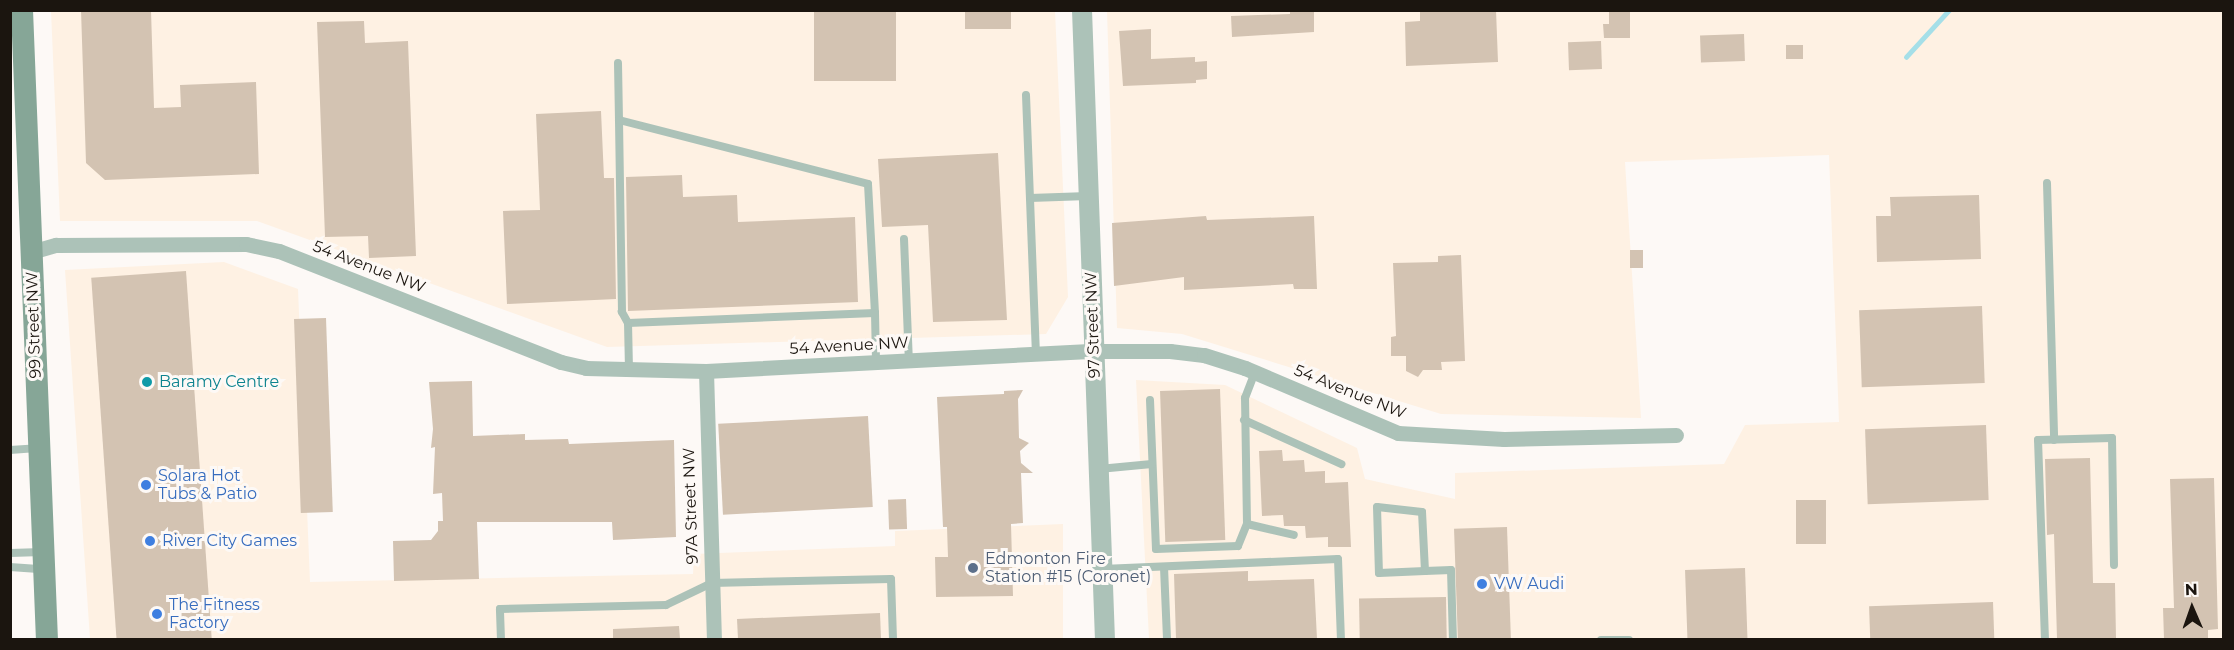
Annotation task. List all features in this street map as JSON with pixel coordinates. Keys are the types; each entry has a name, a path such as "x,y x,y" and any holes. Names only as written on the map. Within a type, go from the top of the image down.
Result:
{"main road":[{"name":"99 Street NW","path":"22,10 47,639"}],"street":[{"name":"97 Street NW","path":"1082,10 1105,639"},
{"name":"54 Avenue NW","path":"31,252 56,245 246,244 279,251 561,362 629,372 706,371 1094,351 1204,355 1255,372 1398,433 1436,438 1504,439 1676,435"},
{"name":"97A Street NW","path":"706,371 714,639"}],"lane":[{"path":"618,63 622,312 628,323 629,372"},
{"path":"1026,95 1036,354"},
{"path":"619,120 868,184 876,362"},
{"path":"2047,183 2054,440"},
{"path":"1030,198 1089,196"},
{"path":"904,239 909,361"},
{"path":"628,323 875,313"},
{"path":"1150,400 1156,549 1238,546 1247,524 1245,398 1255,372"},
{"path":"1244,420 1341,464"},
{"path":"2045,639 2038,440 2112,438 2114,565"},
{"path":"10,450 38,448"},
{"path":"1098,470 1152,464"},
{"path":"1425,571 1422,512 1377,507 1379,573 1451,570 1453,639"},
{"path":"1247,524 1294,535"},
{"path":"10,553 43,560"},
{"path":"10,567 43,560"},
{"path":"1102,569 1338,560 1341,639"},
{"path":"1164,567 1167,639"},
{"path":"501,639 500,609 666,605 711,584 891,579 893,639"},
{"path":"1601,639 1629,639"}],"shaded area":[{"path":"51,11 1055,11 1068,297 1046,334 607,347 257,221 60,221"},
{"path":"1107,11 2223,11 2223,639 1149,639 1136,380 1225,385 1357,448 1365,479 1455,499 1455,473 1724,464 1745,425 1839,422 1829,155 1625,162 1641,418 1441,414 1182,334 1117,328"},
{"path":"224,262 298,289 310,582 693,574 694,554 895,546 895,531 1063,524 1063,639 90,639 65,270"}],"building":[{"path":"81,10 151,10 154,108 181,107 180,85 256,82 259,174 105,180 86,163"},
{"path":"814,10 896,10 896,81 814,81"},
{"path":"965,10 1011,10 1011,29 965,29"},
{"path":"1290,10 1314,10 1314,32 1232,37 1231,16 1290,14"},
{"path":"1420,10 1496,10 1498,62 1406,66 1405,22 1420,21"},
{"path":"1609,10 1630,10 1630,38 1604,38 1603,24 1609,24"},
{"path":"364,21 365,43 408,41 416,256 369,258 368,236 325,237 317,22"},
{"path":"1151,29 1151,59 1195,57 1195,62 1207,61 1207,79 1196,80 1196,83 1123,86 1119,31"},
{"path":"1744,34 1745,61 1701,63 1700,36"},
{"path":"1601,41 1602,69 1569,70 1568,42"},
{"path":"1786,45 1803,45 1803,59 1786,59"},
{"path":"601,111 604,178 614,178 616,299 507,304 503,211 540,210 536,114"},
{"path":"998,153 1007,320 933,322 928,225 882,227 878,159"},
{"path":"682,175 683,197 737,195 738,222 855,217 858,302 628,311 626,177"},
{"path":"1979,195 1981,259 1877,262 1876,216 1891,216 1890,197"},
{"path":"1206,216 1207,220 1314,216 1317,289 1294,289 1293,284 1184,290 1184,277 1114,286 1112,223"},
{"path":"1630,250 1643,250 1643,268 1630,268"},
{"path":"1461,255 1465,361 1441,362 1442,370 1423,370 1418,377 1406,371 1406,356 1391,356 1391,337 1396,336 1393,263 1438,262 1438,256"},
{"name":"Baramy Centre","path":"186,271 212,639 117,640 91,278"},
{"path":"1982,306 1985,383 1862,387 1859,310"},
{"path":"326,318 333,512 301,513 294,319"},
{"path":"472,381 473,436 525,434 525,440 568,439 569,444 674,440 676,537 613,540 612,522 477,522 479,579 394,581 393,541 431,540 438,531 438,521 443,521 442,493 433,494 435,447 431,448 433,429 429,382"},
{"path":"1220,389 1225,540 1165,542 1160,391"},
{"path":"1023,390 1018,399 1019,438 1029,443 1020,451 1021,463 1033,473 1021,473 1023,523 1011,524 1013,596 936,597 935,557 948,557 947,527 943,527 937,397 1004,394 1004,391"},
{"path":"868,416 873,507 723,515 718,424"},
{"path":"1986,425 1989,500 1868,504 1865,429"},
{"path":"1282,450 1283,461 1304,460 1305,472 1325,471 1325,483 1348,482 1351,547 1328,547 1328,537 1306,538 1305,526 1284,526 1283,515 1262,516 1259,451"},
{"path":"2090,458 2093,583 2115,583 2116,639 2057,639 2054,534 2047,535 2045,459"},
{"path":"2214,478 2218,629 2208,630 2208,639 2164,639 2163,608 2174,608 2170,479"},
{"path":"906,499 907,529 889,530 888,500"},
{"path":"1796,500 1826,500 1826,544 1796,544"},
{"name":"VW Audi","path":"1507,527 1511,639 1458,640 1454,529"},
{"path":"1745,568 1747,639 1687,640 1685,570"},
{"path":"1248,571 1248,581 1314,579 1317,639 1176,639 1174,574"},
{"path":"1446,597 1447,639 1360,640 1359,599"},
{"path":"1993,602 1994,639 1870,640 1869,606"},
{"path":"880,613 881,639 738,639 737,619"},
{"path":"679,626 680,639 613,639 613,629"}],"waterway":[{"path":"1906,57 1949,10"}],"place":[{"name":"Baramy Centre","path":"147,382"},
{"name":"Solara Hot Tubs & Patio","path":"146,485"},
{"name":"River City Games","path":"150,541"},
{"name":"Edmonton Fire Station #15 (Coronet)","path":"973,568"},
{"name":"VW Audi","path":"1482,584"},
{"name":"The Fitness Factory","path":"157,614"}]}
